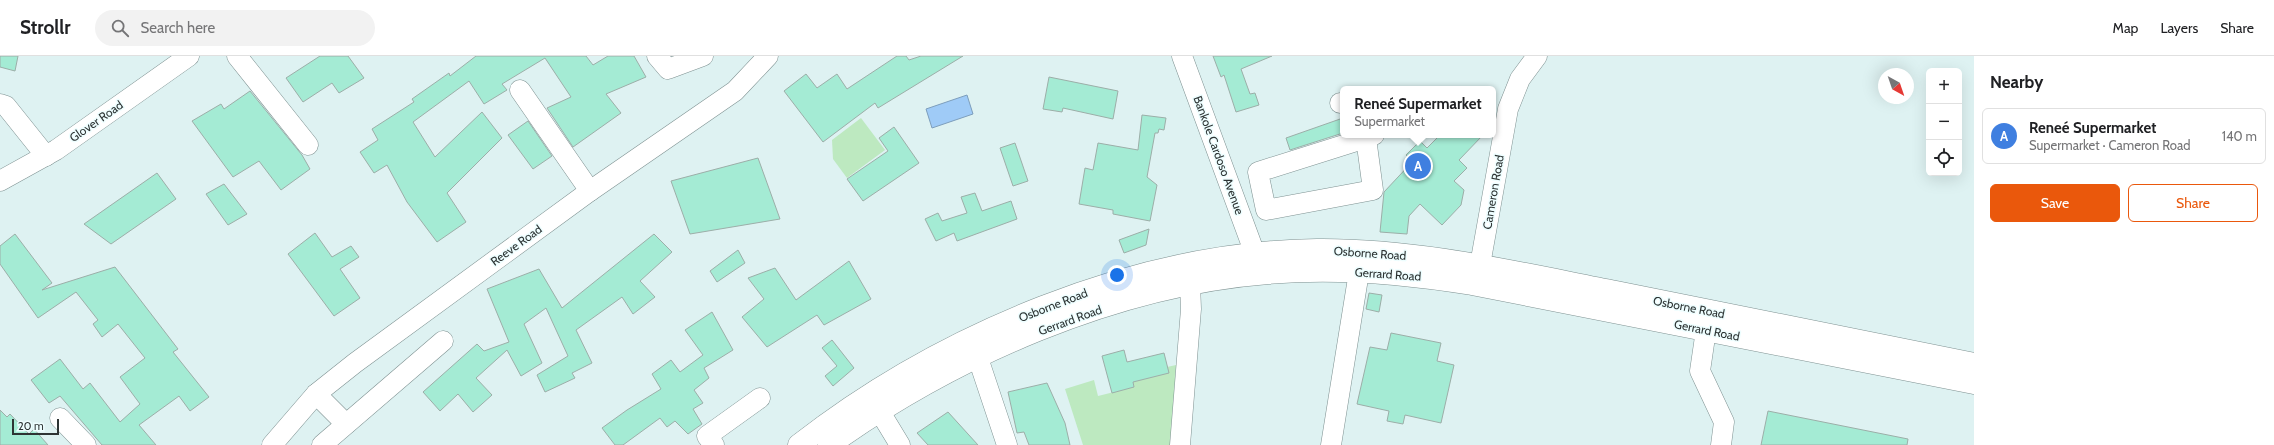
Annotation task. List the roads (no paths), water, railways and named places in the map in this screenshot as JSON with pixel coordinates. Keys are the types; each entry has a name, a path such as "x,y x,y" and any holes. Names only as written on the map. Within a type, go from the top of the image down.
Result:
{"main road":[{"name":"Osborne Road","path":"799,445 893,382 962,344 1014,320 1106,286 1201,263 1255,254 1315,250 1380,252 1480,265 1974,364"},
{"name":"Gerrard Road","path":"829,445 880,412 978,358 1038,331 1088,312 1190,284 1268,273 1313,270 1416,275 1472,284 1974,383"}],"street":[{"name":"Glover Road","path":"0,181 46,156 189,56"},
{"path":"237,56 308,145"},
{"path":"657,56 668,70 703,56"},
{"name":"Reeve Road","path":"272,445 316,394 362,358 590,191 735,91 768,56"},
{"name":"Bankole Cardoso Avenue","path":"1182,56 1255,254"},
{"name":"Cameron Road","path":"1480,265 1501,107 1537,56"},
{"path":"520,90 590,191"},
{"path":"0,104 6,106 46,156"},
{"path":"1364,138 1258,172 1266,210 1373,190 1370,138"},
{"path":"1331,445 1359,272"},
{"path":"1180,445 1191,310 1190,284"},
{"path":"1706,330 1700,371 1724,422 1721,445"},
{"path":"322,445 443,341"},
{"path":"978,358 1007,445"},
{"path":"316,394 346,424"},
{"path":"705,442 760,398"},
{"path":"880,412 900,445"},
{"path":"60,418 86,445"}],"water":[{"path":"967,95 973,114 932,128 926,109"}],"place":[{"name":"Reneé Supermarket","path":"1418,166"}]}
